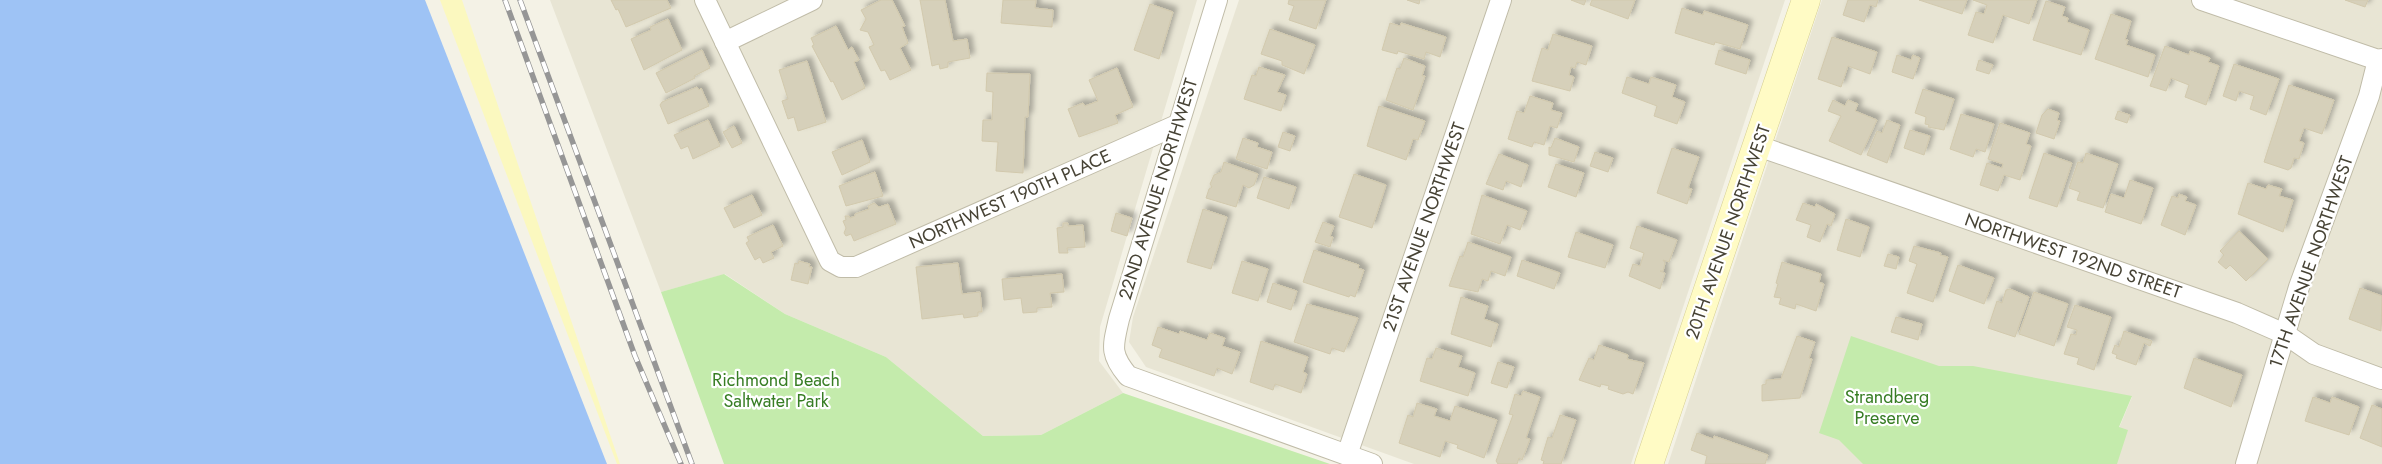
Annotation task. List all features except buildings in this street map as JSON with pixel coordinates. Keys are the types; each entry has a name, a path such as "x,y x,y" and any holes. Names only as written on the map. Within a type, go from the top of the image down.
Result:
{"street":[{"path":"705,0 725,42 812,0"},
{"name":"22ND AVENUE NORTHWEST","path":"1217,0 1177,125 1119,319 1113,345 1116,362 1128,376 1347,455"},
{"name":"21ST AVENUE NORTHWEST","path":"1347,455 1502,0"},
{"path":"2202,0 2380,60"},
{"name":"20TH AVENUE NORTHWEST","path":"1649,464 1758,146 1801,1"},
{"name":"NORTHWEST 190TH PLACE","path":"725,42 830,261 841,267 856,267 1177,125"},
{"name":"17TH AVENUE NORTHWEST","path":"2246,464 2299,287 2369,96 2380,60"},
{"name":"NORTHWEST 192ND STREET","path":"1758,146 2237,313 2284,334 2314,354 2382,379"},
{"path":"1347,455 1372,464"}],"shaded area":[{"path":"550,0 1197,0 1100,327 1099,361 1123,393 1041,435 983,436 886,357 785,314 725,274 661,292"},
{"path":"1239,0 1785,0 1631,464 1414,464 1146,367 1129,342 1133,317"},
{"path":"1822,0 2382,0 2382,464 2104,464 2132,397 1878,464 1668,464"}],"green space":[{"name":"Richmond Beach Saltwater Park","path":"724,274 785,314 886,357 983,436 1041,435 1123,393 1330,464 724,464 661,292"},
{"name":"Strandberg Preserve","path":"1851,336 1939,366 1973,366 2132,396 2119,427 2128,430 2117,464 1863,464 1839,440 1819,433"}],"sand":[{"path":"440,0 462,0 620,464 617,464"}],"water":[{"path":"0,0 425,0 607,464 0,464"}],"railway":[{"path":"505,0 635,356 681,464"},
{"path":"520,0 692,464"}]}
